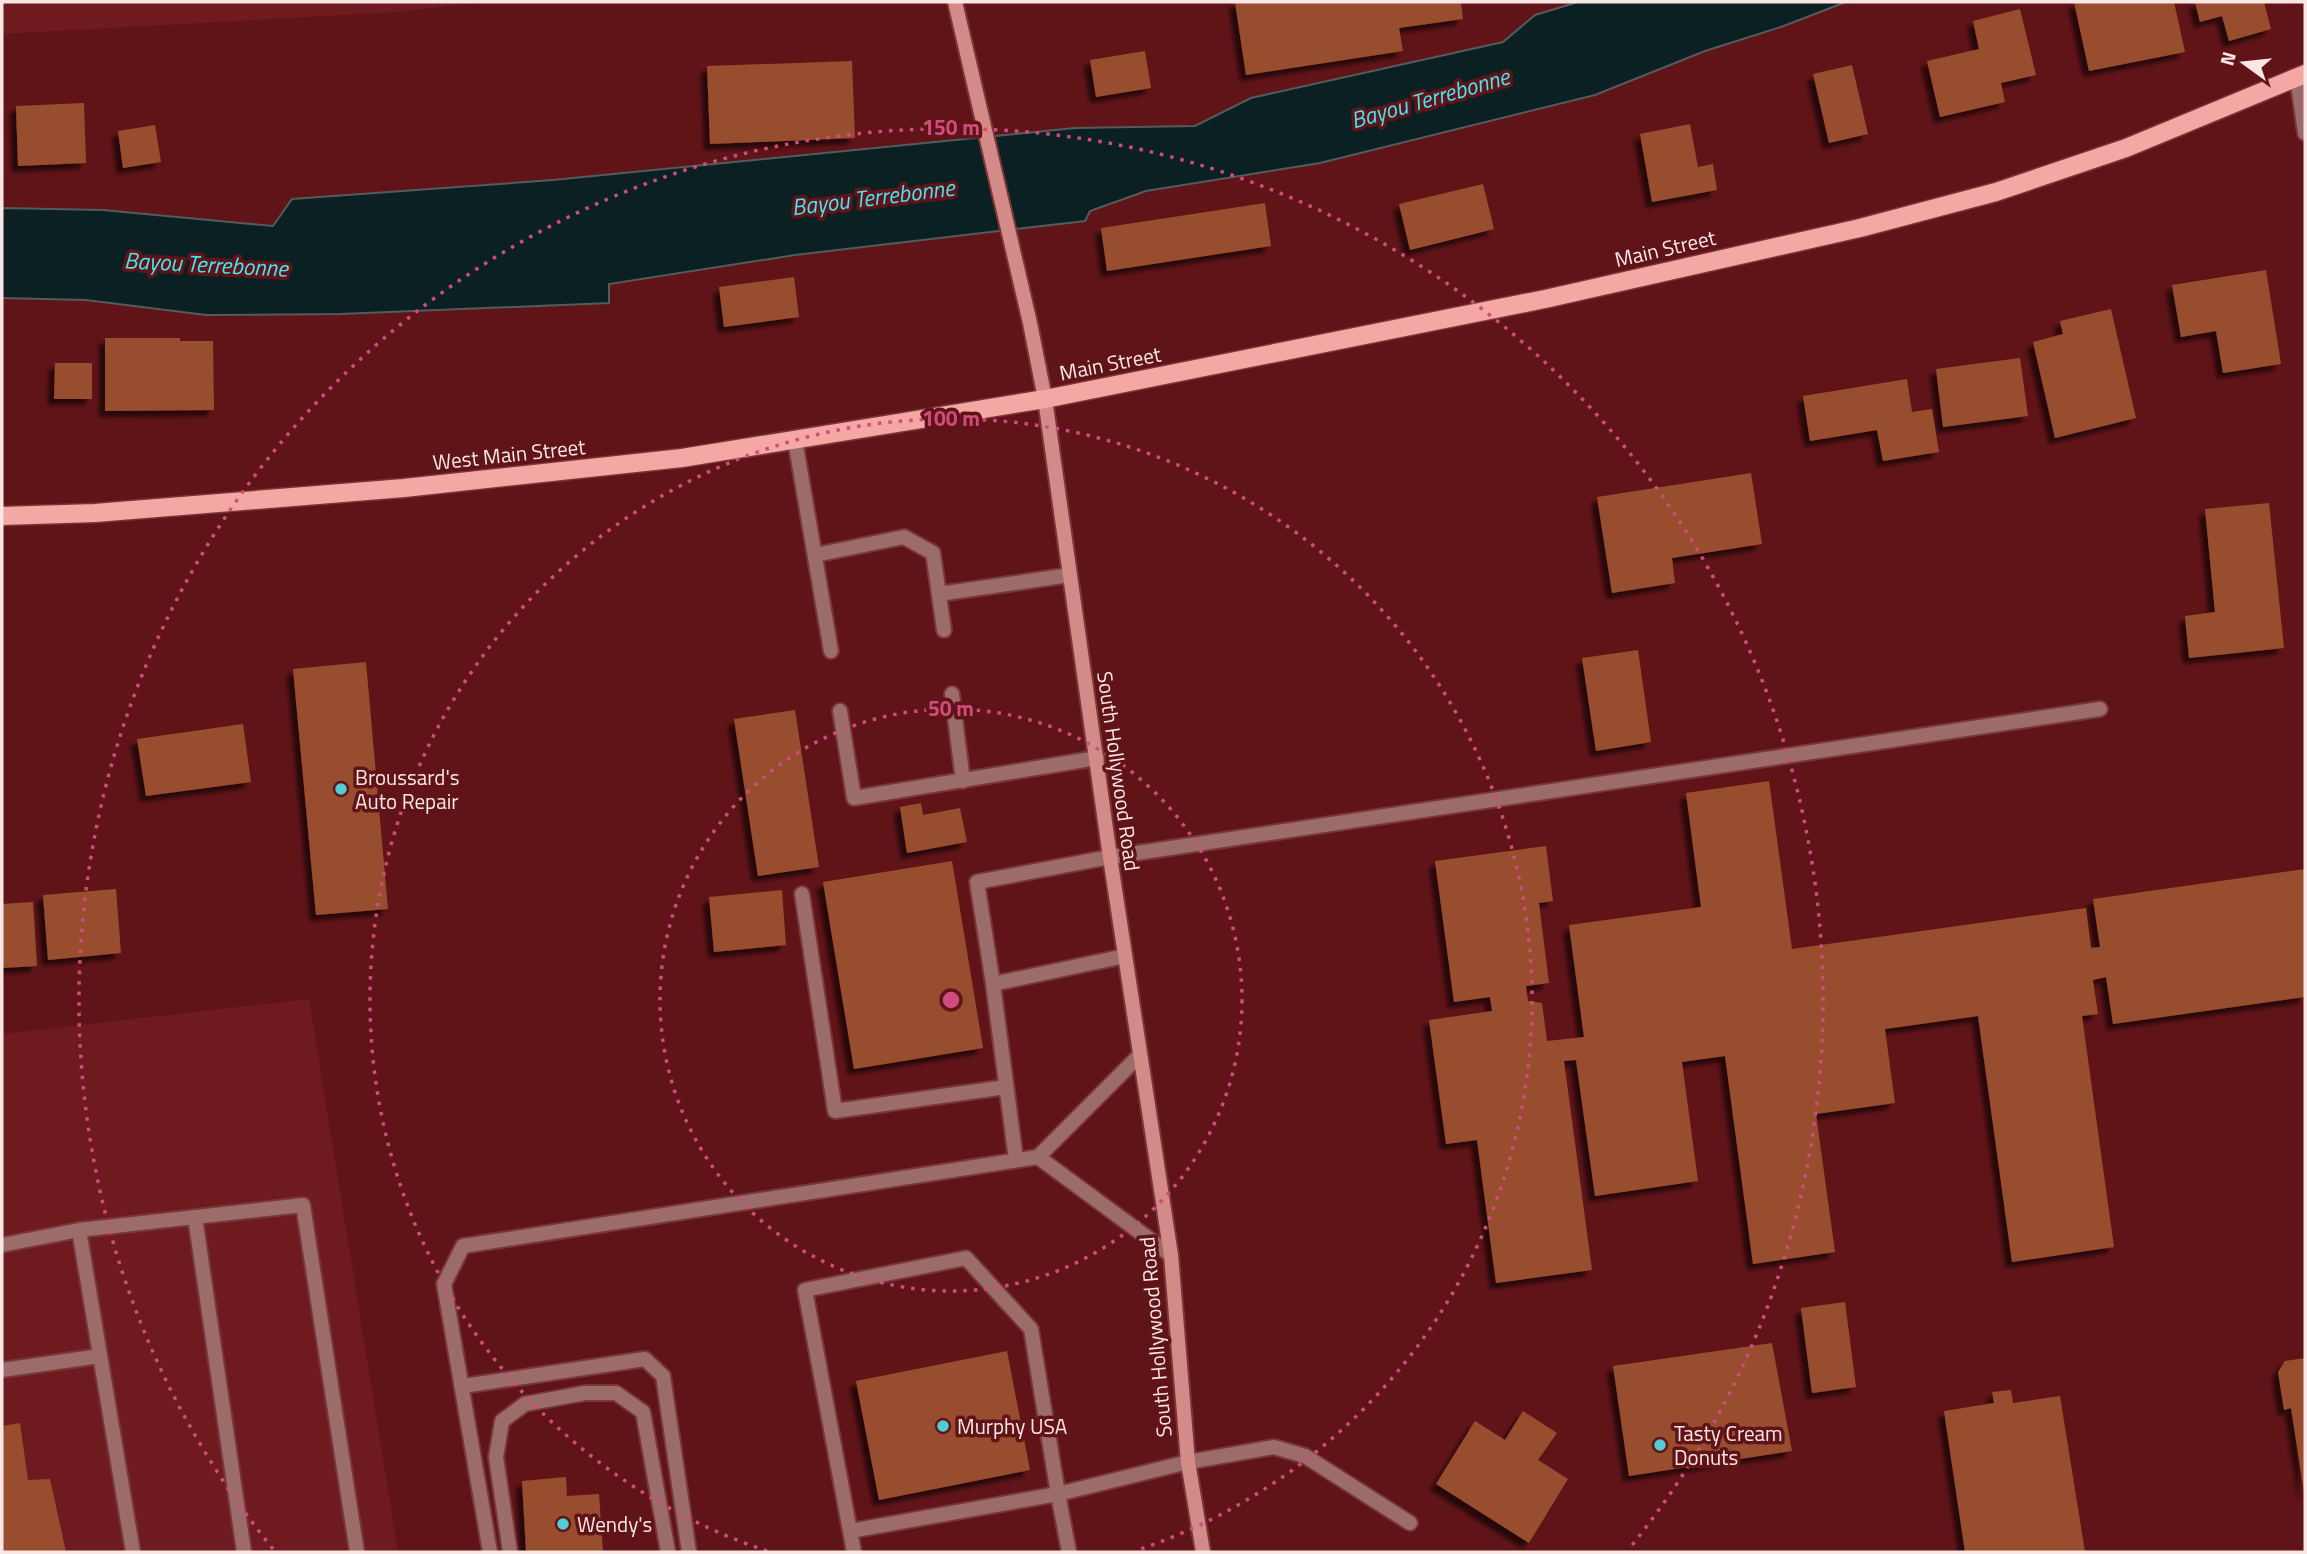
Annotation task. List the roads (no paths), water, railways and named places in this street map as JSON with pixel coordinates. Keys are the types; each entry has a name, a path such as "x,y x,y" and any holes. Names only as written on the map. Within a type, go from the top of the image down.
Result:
{"main road":[{"name":"South Hollywood Road","path":"954,2 1030,323 1045,399 1110,857 1171,1255 1188,1462 1203,1552"},
{"name":"Main Street","path":"1017,404 1545,299 1872,224 1996,192 2126,148 2301,76"},
{"name":"West Main Street","path":"2,516 95,513 404,488 682,458 1017,404"}],"street":[{"path":"2301,76 2305,132"},
{"path":"795,440 831,651"},
{"path":"815,555 904,537 933,553 944,630"},
{"path":"939,594 1070,576"},
{"path":"952,694 962,781"},
{"path":"1016,1160 977,881 1110,857 2100,709"},
{"path":"840,711 854,798 1097,758"},
{"path":"802,894 835,1111 1006,1087"},
{"path":"993,984 1125,956"},
{"path":"490,1552 444,1284 463,1246 1038,1157 1140,1055"},
{"path":"1038,1157 1171,1255"},
{"path":"2,1245 79,1230 303,1205 357,1552"},
{"path":"195,1217 244,1552"},
{"path":"79,1230 133,1552"},
{"path":"854,1552 805,1290 966,1258 1031,1329 1069,1552"},
{"path":"2,1370 100,1356"},
{"path":"463,1386 646,1359 663,1376 689,1552"},
{"path":"510,1552 496,1457 502,1421 526,1404 585,1393 616,1393 643,1412 668,1552"},
{"path":"850,1531 1058,1494 1188,1462 1274,1447 1305,1456 1410,1523"}],"water":[{"name":"Bayou Terrebonne","path":"1578,2 1846,2 1781,27 1705,51 1595,95 1320,163 1146,191 1090,211 1085,221 795,255 609,284 609,303 340,314 206,315 86,300 2,298 2,208 103,210 273,226 292,199 553,180 1075,128 1195,126 1251,98 1503,42 1535,15"}],"place":[{"name":"Broussard's Auto Repair","path":"341,789"},
{"name":"Murphy USA","path":"943,1426"},
{"name":"Tasty Cream Donuts","path":"1660,1445"},
{"name":"Wendy's","path":"563,1524"}]}
